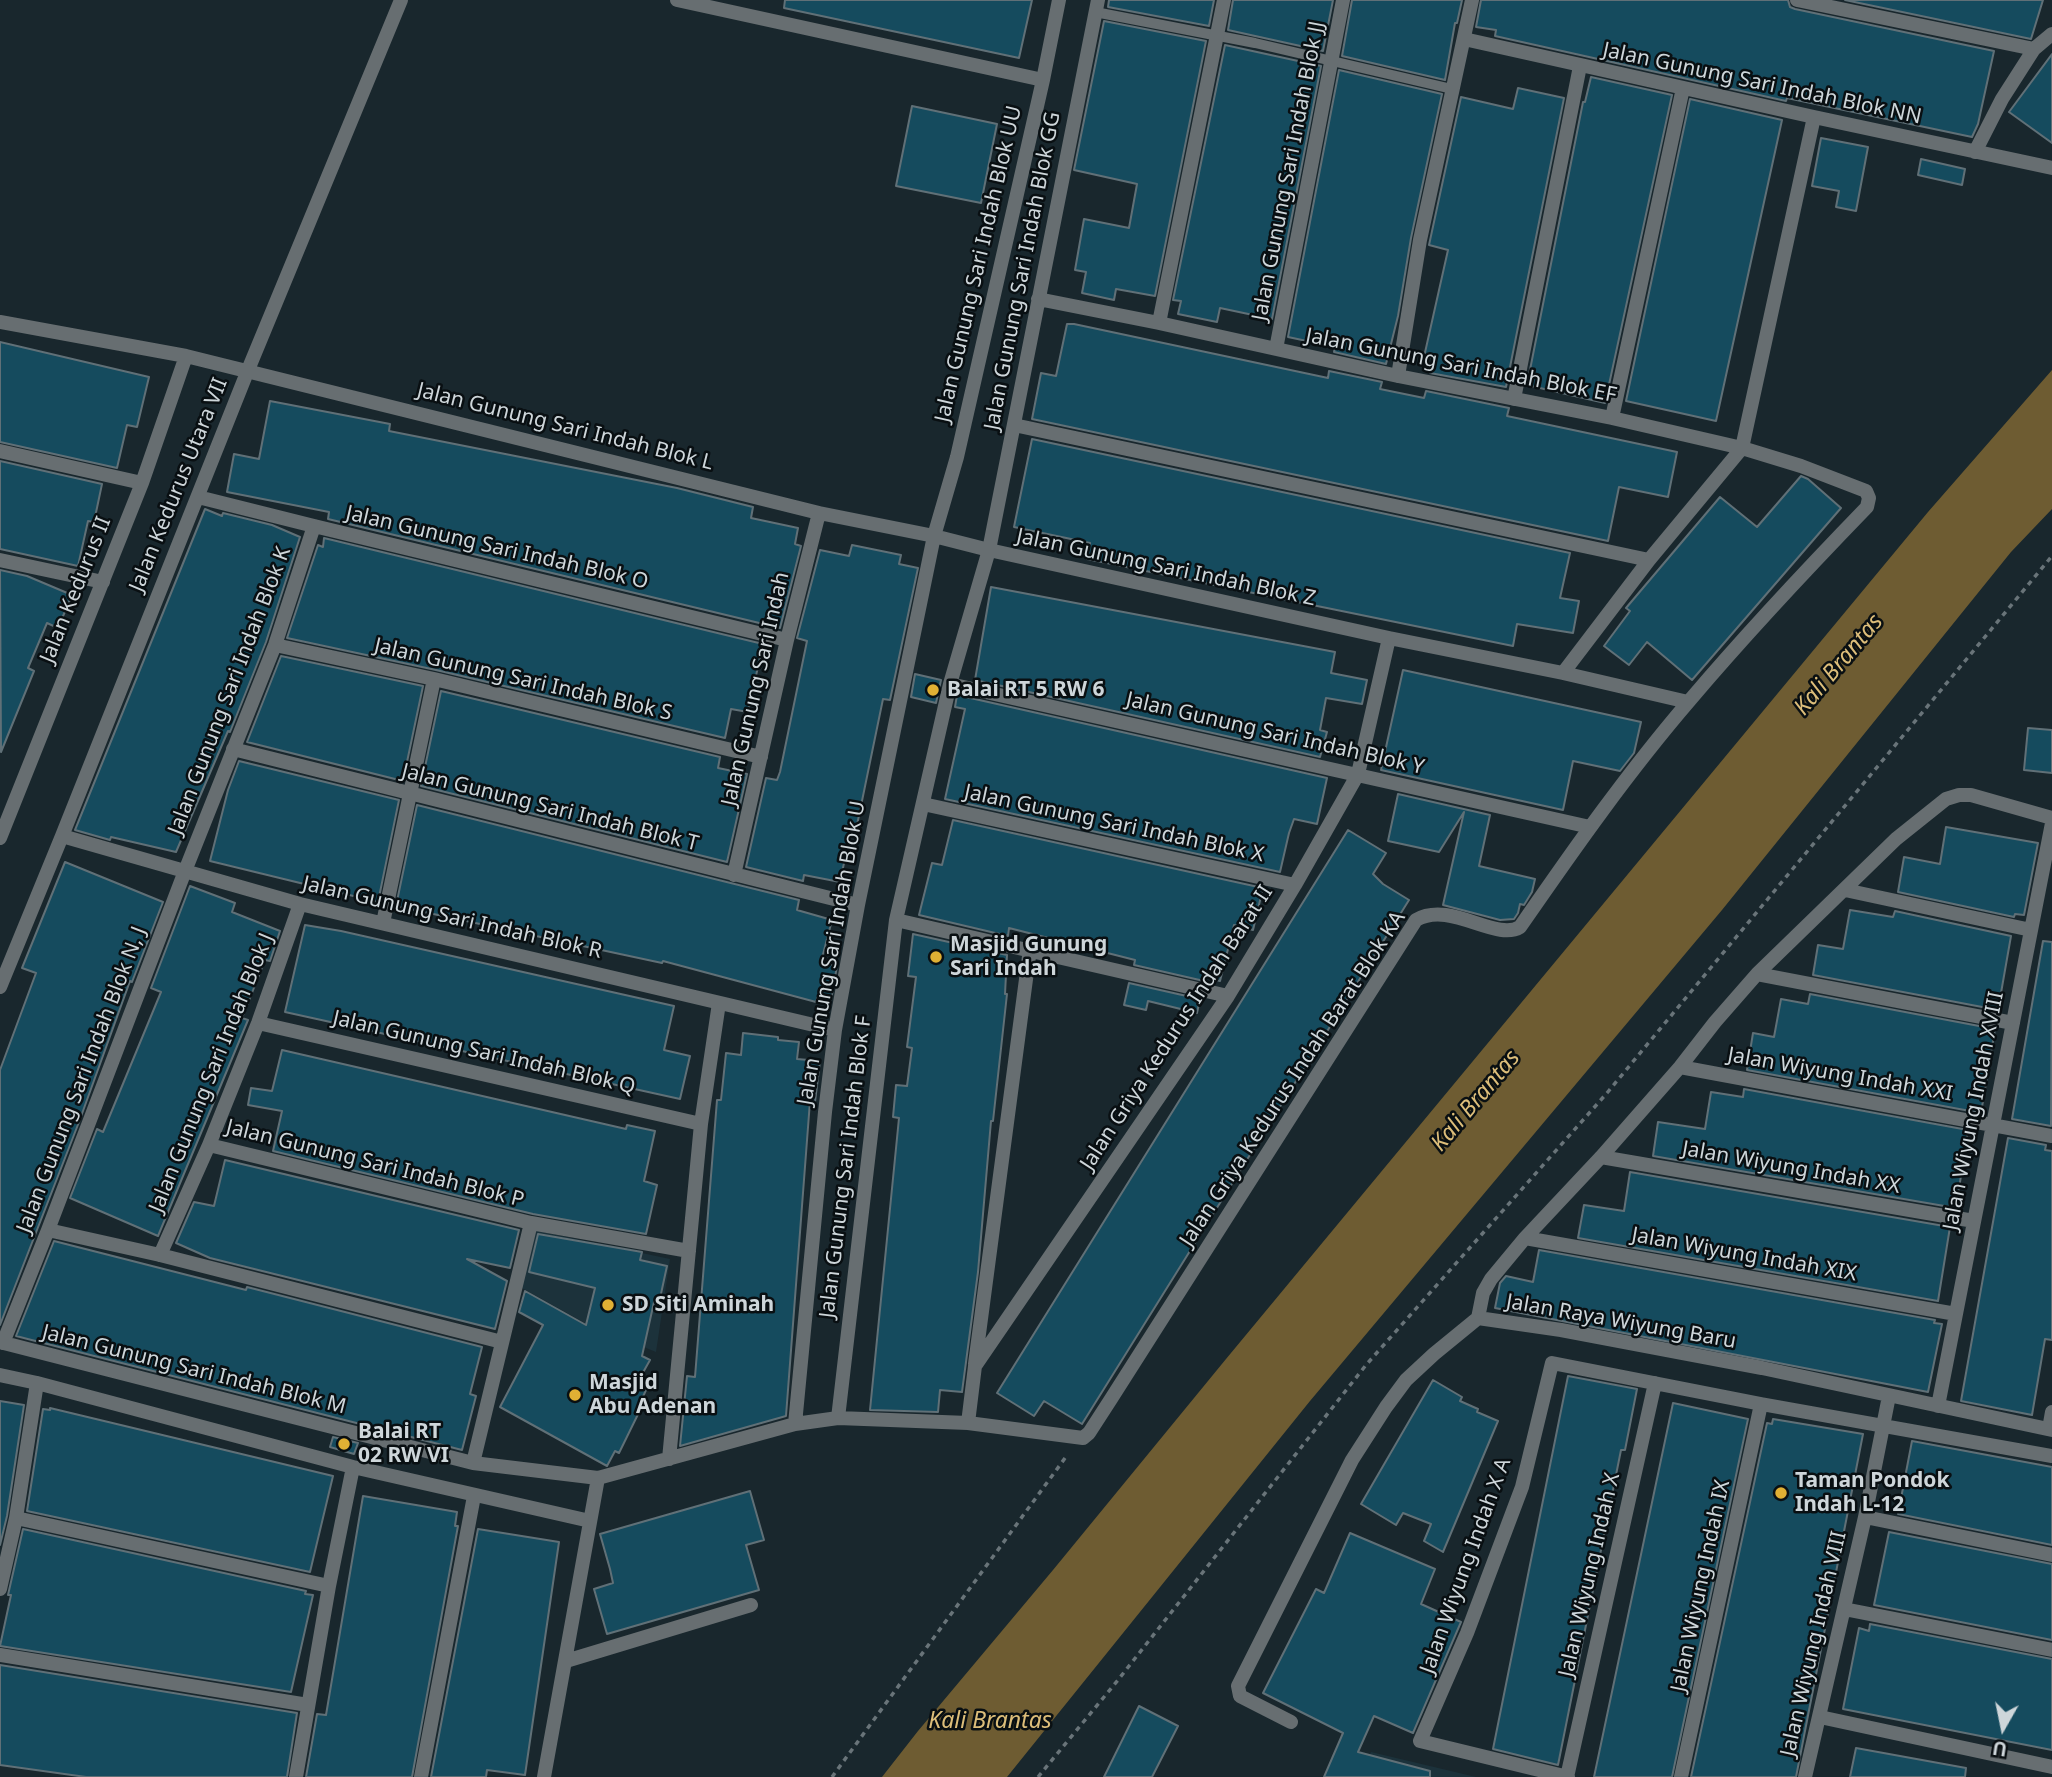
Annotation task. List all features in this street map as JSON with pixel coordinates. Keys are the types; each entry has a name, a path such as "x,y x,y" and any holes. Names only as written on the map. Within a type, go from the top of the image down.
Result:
{"street":[{"name":"Jalan Kedurus Utara VII","path":"0,987 248,370 401,0"},
{"path":"677,0 710,4 1043,80"},
{"name":"Jalan Gunung Sari Indah Blok UU","path":"934,536 957,457 1059,0"},
{"path":"1159,323 1224,0"},
{"name":"Jalan Gunung Sari Indah Blok JJ","path":"1276,349 1343,0"},
{"path":"1398,376 1420,240 1472,0"},
{"path":"1797,0 2034,49"},
{"name":"Jalan Gunung Sari Indah Blok GG","path":"989,550 1097,6"},
{"path":"1975,152 2002,99 2034,49 2052,34"},
{"name":"Jalan Gunung Sari Indah Blok NN","path":"1464,39 2052,168"},
{"path":"1514,399 1580,66"},
{"path":"1612,418 1683,88"},
{"path":"1563,673 1649,560 1742,448 1814,117"},
{"name":"Jalan Gunung Sari Indah Blok EF","path":"1038,299 1398,376 1612,418 1742,448 1801,466 1867,491 1867,500"},
{"name":"Jalan Gunung Sari Indah Blok L","path":"0,322 248,370 819,513 934,536"},
{"name":"Jalan Kedurus II","path":"0,838 142,483 186,356"},
{"path":"1014,425 1649,560"},
{"path":"0,451 142,483"},
{"name":"Jalan Gunung Sari Indah Blok O","path":"198,496 787,639"},
{"name":"Jalan Griya Kedurus Indah Barat Blok KA","path":"1079,1439 1089,1433 1416,920 1441,913 1501,929 1518,928 1590,827 1688,702 1867,500"},
{"name":"Jalan Gunung Sari Indah","path":"734,875 787,639 819,513"},
{"name":"Jalan Gunung Sari Indah Blok K","path":"185,870 275,645 314,526"},
{"name":"Jalan Gunung Sari Indah Blok Z","path":"934,536 1688,702"},
{"name":"Jalan Gunung Sari Indah Blok U","path":"794,1424 835,1030 934,536"},
{"name":"Jalan Gunung Sari Indah Blok F","path":"838,1418 896,920 950,684 989,550"},
{"path":"0,560 103,582"},
{"name":"Jalan Griya Kedurus Indah Barat II","path":"968,1423 975,1366 1228,996 1358,774 1389,638"},
{"name":"Jalan Gunung Sari Indah Blok S","path":"275,645 434,679 761,757"},
{"path":"383,923 434,679"},
{"name":"Jalan Gunung Sari Indah Blok Y","path":"950,684 1590,827"},
{"name":"Jalan Gunung Sari Indah Blok T","path":"233,749 858,905"},
{"path":"1478,1318 1487,1285 1525,1238 1601,1157 1757,974 1896,839 1946,799 1959,795 1971,795 2052,818"},
{"name":"Jalan Gunung Sari Indah Blok X","path":"923,804 1295,885"},
{"name":"Jalan Wiyung Indah XVIII","path":"1938,1406 2052,824"},
{"name":"Jalan Gunung Sari Indah Blok R","path":"62,836 300,904 835,1030"},
{"name":"Jalan Gunung Sari Indah Blok N, J","path":"1,1343 48,1230 185,870"},
{"path":"1845,890 2031,930"},
{"name":"Jalan Gunung Sari Indah Blok J","path":"160,1255 209,1145 258,1023 300,904"},
{"path":"896,920 1228,996"},
{"path":"975,1366 1030,950"},
{"path":"1757,974 2013,1023"},
{"path":"669,1459 701,1124 719,1003"},
{"name":"Jalan Gunung Sari Indah Blok Q","path":"258,1023 701,1124"},
{"name":"Jalan Wiyung Indah XXI","path":"1680,1067 2052,1136"},
{"name":"Jalan Gunung Sari Indah Blok P","path":"209,1145 531,1223 689,1251"},
{"name":"Jalan Wiyung Indah XX","path":"1601,1157 1974,1221"},
{"name":"Jalan Gunung Sari Indah Blok P","path":"473,1462 531,1223"},
{"path":"48,1230 160,1255 502,1342"},
{"name":"Jalan Wiyung Indah XIX","path":"1525,1238 1956,1314"},
{"name":"Jalan Raya Wiyung Baru","path":"1291,1722 1240,1696 1238,1686 1352,1460 1386,1407 1406,1380 1478,1318 1561,1330 1762,1368 2050,1430"},
{"name":"Jalan Gunung Sari Indah Blok M","path":"1,1343 473,1462 598,1478 794,1424 838,1418 968,1423 1079,1439"},
{"name":"Jalan Wiyung Indah X A","path":"1568,1777 1420,1741 1467,1633 1522,1487 1552,1363 1655,1383"},
{"path":"0,1375 353,1467 590,1521"},
{"path":"0,1589 16,1518 37,1383"},
{"path":"1655,1383 2052,1456"},
{"name":"Jalan Wiyung Indah X","path":"1568,1777 1655,1383"},
{"name":"Jalan Wiyung Indah VIII","path":"1805,1777 1865,1517 1889,1396"},
{"name":"Jalan Wiyung Indah IX","path":"1681,1777 1761,1404"},
{"path":"2050,1430 2052,1412"},
{"path":"296,1777 328,1586 353,1467"},
{"path":"544,1777 598,1478"},
{"path":"421,1777 474,1496"},
{"path":"1865,1517 2052,1555"},
{"path":"16,1518 328,1586"},
{"path":"566,1661 751,1605"},
{"path":"1844,1609 2052,1650"},
{"path":"0,1655 308,1705"},
{"path":"1820,1717 2052,1767"}],"lane":[{"path":"1097,6 1216,37 1332,60 1452,89"}],"path":[{"path":"1038,1777 1118,1680 1366,1365 1607,1093 2052,556"},
{"path":"832,1777 1079,1439"}],"shaded area":[{"name":"SD Siti Aminah","path":"534,1230 670,1259 656,1352 585,1323 520,1287"},
{"path":"1371,1752 1476,1777 1359,1777"}],"water":[{"name":"Kali Brantas","path":"2052,370 2052,509 2011,552 1722,910 1310,1401 1007,1777 882,1777 1928,512"}],"building":[{"path":"785,0 1032,0 1019,58 784,8"},
{"path":"1109,0 1214,0 1209,26 1108,7"},
{"path":"1233,0 1333,0 1323,51 1228,30"},
{"path":"1352,0 1462,0 1445,80 1342,56"},
{"path":"1481,0 1788,0 1790,7 1795,9 1994,51 1978,124 1972,137 1787,98 1786,101 1495,36 1496,30 1476,27"},
{"path":"1845,0 2043,0 2031,39"},
{"path":"1104,21 1206,41 1155,296 1116,289 1114,300 1082,293 1086,272 1075,270 1084,219 1129,228 1137,184 1074,170"},
{"path":"1225,45 1321,66 1272,319 1220,308 1217,322 1178,314 1181,301 1173,300"},
{"path":"2052,54 2052,143 2009,112"},
{"path":"1339,70 1442,94 1386,364 1334,352 1335,347 1288,337"},
{"path":"1591,77 1672,95 1605,403 1527,385 1583,102"},
{"path":"1518,88 1564,98 1506,387 1430,373 1433,358 1424,357 1448,250 1429,245 1461,97 1513,109"},
{"path":"1690,99 1782,120 1716,421 1626,401"},
{"path":"912,106 997,124 981,203 896,186"},
{"path":"1821,138 1868,147 1856,211 1836,207 1839,191 1812,186"},
{"path":"1921,159 1965,169 1962,185 1918,175"},
{"path":"1067,324 1328,378 1329,371 1382,382 1380,389 1424,398 1426,391 1509,408 1507,416 1677,452 1668,497 1619,487 1608,541 1032,419 1041,373 1056,376"},
{"path":"0,342 149,377 137,427 127,425 117,468 0,442"},
{"path":"270,401 390,424 389,431 677,488 753,507 751,518 798,528 795,544 801,546 780,628 328,519 329,512 227,492 234,454 259,459"},
{"path":"1032,439 1570,553 1560,598 1579,601 1573,633 1517,624 1513,646 1087,559 1090,543 1014,527"},
{"path":"0,461 102,484 94,522 88,521 78,566 0,549"},
{"path":"1801,476 1841,508 1692,680 1647,642 1629,665 1604,646 1630,611 1626,608 1720,497 1757,527"},
{"path":"205,509 222,516 223,513 272,525 300,537 266,642 230,732 228,731 176,852 111,837 110,840 75,830"},
{"path":"324,538 763,644 748,712 731,709 725,738 287,638 318,545 323,547"},
{"path":"852,545 901,555 899,564 918,568 890,700 883,699 856,830 851,830 840,882 804,875 803,881 746,867 766,778 777,780 780,772 807,641 797,638 820,550 849,556"},
{"path":"0,570 27,576 72,595 58,628 47,623 28,668 34,671 1,752"},
{"path":"991,587 1335,652 1331,673 1367,680 1362,704 1326,698 1320,730 1327,732 1320,757 975,680"},
{"path":"281,656 423,686 403,781 247,742"},
{"path":"1403,670 1641,722 1634,753 1620,771 1573,761 1563,810 1381,770"},
{"name":"Balai RT 5 RW 6","path":"915,674 941,680 936,703 911,697"},
{"path":"441,691 720,757 718,768 747,774 727,862 421,786"},
{"path":"957,695 1327,778 1317,824 1294,819 1280,872 945,799 965,709 955,707"},
{"path":"2028,728 2052,730 2052,773 2024,770"},
{"path":"239,761 399,800 378,902 210,861 228,790"},
{"path":"1398,794 1490,815 1479,866 1535,879 1532,892 1524,905 1520,904 1514,919 1500,920 1443,905 1464,812 1439,852 1388,841"},
{"path":"417,805 799,900 797,910 832,920 821,962 837,966 831,1000 818,996 816,1002 663,961 662,963 396,906"},
{"path":"953,820 1263,888 1253,930 1234,925 1220,981 1205,977 1204,981 1134,965 1135,960 1009,928 1008,936 919,915 932,863 942,865"},
{"path":"1946,827 2038,843 2024,915 2015,914 2014,917 1898,892 1904,857 1940,864"},
{"path":"1348,830 1386,853 1373,874 1383,884 1409,900 1082,1424 1044,1401 1034,1416 997,1393"},
{"path":"65,862 163,902 132,982 130,981 79,1122 0,1325 0,1070 36,973 22,968"},
{"path":"190,886 235,903 232,912 280,931 270,961 265,960 242,1018 248,1020 158,1236 70,1198 97,1129 103,1132 161,992 151,988"},
{"path":"1850,910 1893,917 1895,911 2011,936 1998,1010 1813,975 1818,945 1843,949"},
{"path":"305,925 674,1006 664,1050 690,1056 680,1099 285,1012"},
{"path":"913,934 1007,955 1007,994 991,1121 978,1272 962,1392 940,1390 938,1412 870,1410 899,1118 893,1117 896,1085 907,1086 912,1048 907,1047 916,977 908,976"},
{"path":"2043,941 2052,942 2051,1126 2012,1119"},
{"path":"1129,983 1200,999 1197,1013 1148,1001 1146,1010 1124,1005"},
{"path":"1810,994 1995,1029 1981,1113 1747,1070 1753,1033 1774,1037 1781,999 1808,1004"},
{"path":"743,1033 799,1042 797,1059 820,1061 815,1102 810,1101 786,1416 680,1446 687,1376 695,1377 717,1100 721,1100 726,1053 741,1055"},
{"path":"282,1050 626,1129 627,1125 655,1131 644,1181 657,1185 646,1234 533,1214 273,1151 282,1111 248,1105 251,1088 272,1091"},
{"path":"1744,1089 1968,1130 1956,1208 1653,1156 1658,1122 1705,1129 1711,1092 1743,1097"},
{"path":"2008,1138 2046,1145 2045,1150 2052,1151 2052,1340 2045,1339 2032,1415 1961,1401"},
{"path":"225,1160 519,1230 510,1268 467,1259 507,1281 495,1329 210,1258 176,1243 194,1202 214,1206"},
{"path":"1630,1172 1950,1227 1938,1301 1578,1238 1584,1205 1624,1211"},
{"path":"538,1234 642,1252 640,1260 667,1266 659,1303 654,1302 642,1356 650,1360 636,1385 646,1390 642,1399 645,1400 619,1453 615,1451 607,1466 500,1407 543,1325 519,1312 525,1291 586,1325 595,1288 529,1272"},
{"path":"54,1241 482,1347 470,1394 476,1396 462,1450 16,1336"},
{"path":"1539,1250 1935,1320 1934,1323 1942,1324 1928,1392 1495,1308 1500,1283 1506,1276 1533,1282"},
{"path":"1568,1376 1637,1389 1625,1450 1621,1450 1558,1765 1493,1749"},
{"path":"1433,1380 1462,1397 1460,1401 1478,1409 1477,1412 1498,1421 1443,1552 1424,1541 1431,1524 1403,1513 1396,1525 1361,1504"},
{"path":"0,1401 24,1405 0,1545"},
{"path":"1673,1403 1748,1419 1672,1777 1594,1777"},
{"path":"50,1408 333,1476 310,1572 27,1511 43,1409"},
{"path":"1773,1419 1863,1434 1796,1777 1691,1777 1767,1423 1772,1424"},
{"name":"Balai RT 02 RW VI","path":"333,1437 358,1443 354,1454 330,1447"},
{"path":"1912,1441 2052,1467 2052,1545 1898,1514"},
{"path":"750,1491 764,1540 746,1545 759,1590 607,1634 594,1589 613,1583 600,1534"},
{"path":"363,1496 457,1512 455,1526 458,1526 412,1777 306,1777 317,1714 326,1715"},
{"path":"23,1529 306,1591 305,1594 313,1595 291,1692 0,1646"},
{"path":"478,1529 559,1542 525,1775 487,1770 486,1777 431,1777"},
{"path":"1889,1532 2052,1564 2052,1640 1874,1605"},
{"path":"1350,1533 1435,1569 1421,1604 1461,1622 1413,1733 1374,1716 1358,1752 1430,1771 1430,1777 1324,1777 1343,1733 1263,1693 1316,1589 1324,1593"},
{"path":"1870,1624 2052,1659 2052,1750 1843,1709 1859,1628 1869,1631"},
{"path":"0,1665 297,1713 287,1777 86,1777 0,1765"},
{"path":"1139,1706 1178,1726 1152,1777 1104,1777"},
{"path":"1856,1748 1966,1768 1965,1777 1850,1777"}],"place":[{"name":"Balai RT 5 RW 6","path":"933,690"},
{"name":"Masjid Gunung Sari Indah","path":"936,957"},
{"name":"SD Siti Aminah","path":"608,1305"},
{"name":"Masjid Abu Adenan","path":"575,1395"},
{"name":"Balai RT 02 RW VI","path":"344,1444"},
{"name":"Taman Pondok Indah L-12","path":"1781,1493"}]}
